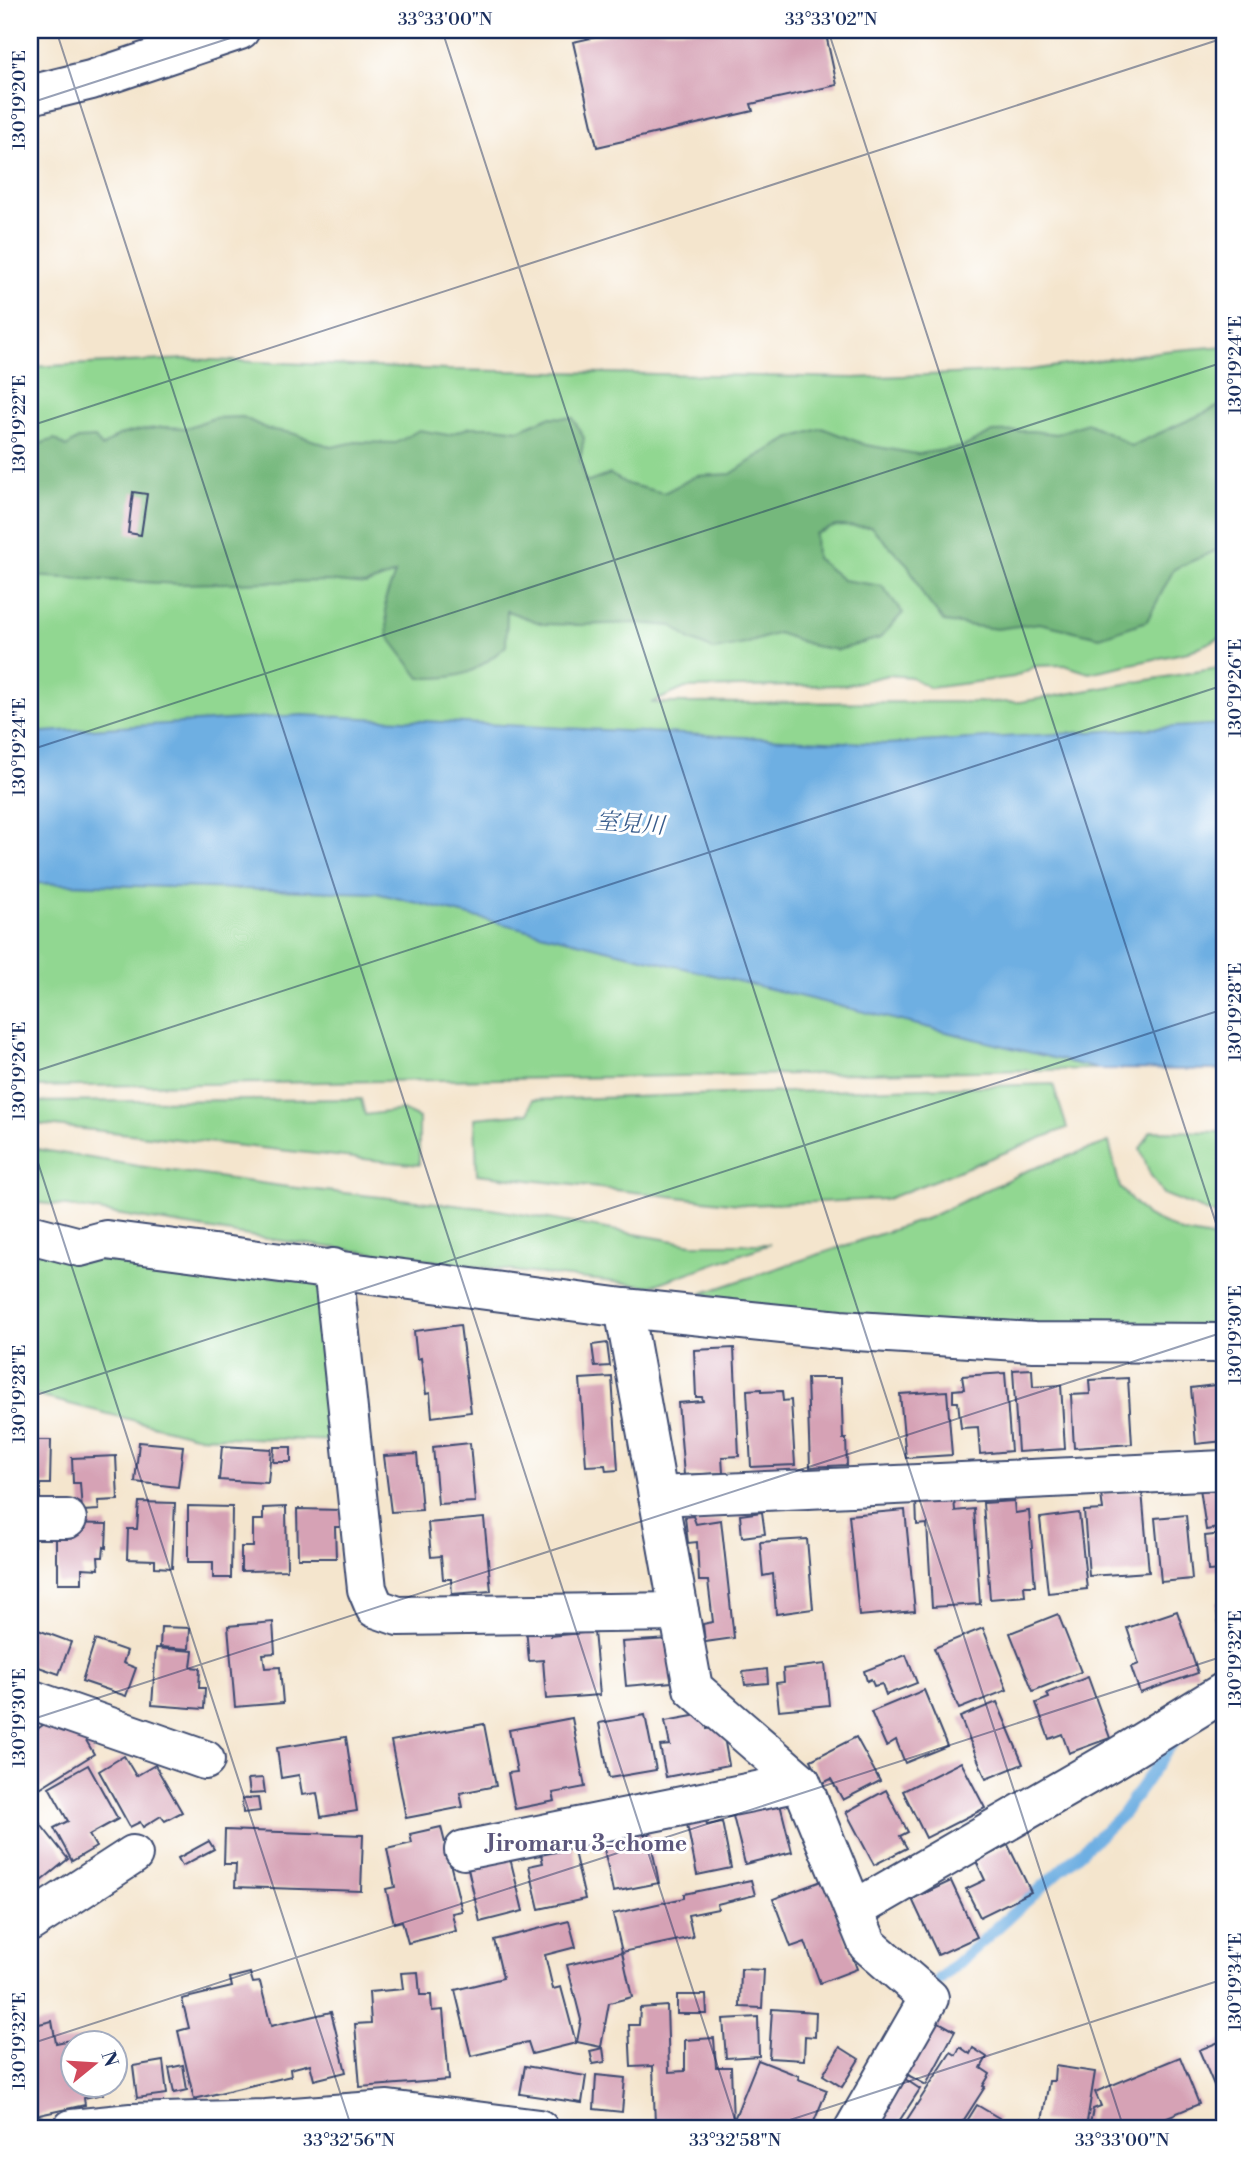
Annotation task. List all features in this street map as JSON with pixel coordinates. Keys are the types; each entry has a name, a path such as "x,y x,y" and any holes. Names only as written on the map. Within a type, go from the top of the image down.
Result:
{"street":[{"path":"30,95 91,80 240,30"},
{"path":"30,1234 80,1247 106,1240 624,1308 840,1330 1034,1342 1224,1343"},
{"path":"334,1268 367,1589 375,1608 398,1616 679,1612"},
{"path":"624,1308 693,1688 801,1782 868,1945 929,1998 854,2129"},
{"path":"658,1496 1224,1470"},
{"path":"854,1910 1115,1759 1224,1692"},
{"path":"30,1699 205,1760"},
{"path":"464,1850 801,1782"},
{"path":"30,1922 133,1855"},
{"path":"72,2129 131,2123 266,2119 388,2110 539,2129"}],"green space":[{"path":"1224,346 1224,636 1188,652 1089,673 1064,665 1036,666 1014,677 930,688 911,677 888,675 846,685 685,688 651,703 1020,702 1224,667 1224,753 30,749 30,367 186,359 447,370 854,378 1023,371 1165,351"},
{"path":"1224,404 1224,547 1174,569 1147,621 1100,637 1039,623 997,629 944,622 923,595 908,565 871,527 836,526 815,534 816,558 843,580 882,586 903,613 880,638 838,650 814,646 778,633 745,644 714,650 690,640 673,626 636,623 543,624 507,611 506,646 476,669 447,677 420,678 388,636 385,600 395,574 365,585 328,581 179,584 30,576 30,440 36,445 55,439 66,447 78,439 95,438 102,447 119,435 140,430 186,428 214,418 243,417 267,429 292,433 332,447 356,442 396,443 419,430 448,435 470,427 519,430 549,417 573,418 584,438 580,460 586,483 610,474 627,484 664,493 696,476 731,474 789,439 822,428 866,445 917,454 963,447 993,432 1032,431 1056,434 1087,423 1131,446"},
{"path":"30,866 379,872 842,984 1098,1069 30,1087"},
{"path":"1053,1084 1067,1128 887,1199 747,1205 477,1174 475,1118 529,1113 532,1100"},
{"path":"361,1099 365,1115 402,1110 419,1118 419,1165 36,1124 30,1119 30,1102"},
{"path":"1151,1131 1224,1132 1224,1218 1163,1194 1150,1174 1140,1149"},
{"path":"1109,1142 1120,1188 1147,1216 1184,1233 1212,1238 1224,1244 1224,1331 852,1322 700,1294 928,1218 1026,1171"},
{"path":"30,1148 288,1187 492,1209 692,1244 770,1244 651,1286 478,1267 261,1238 30,1202"},
{"path":"38,1247 327,1283 338,1441 195,1436 30,1394 30,1271"}],"water":[{"name":"室見川","path":"302,715 886,744 1224,724 1224,1070 1098,1069 376,893 30,883 30,733"}],"building":[{"path":"627,30 825,30 837,85 751,104 753,111 597,147 573,42"},
{"path":"133,492 147,494 141,535 128,533"},
{"path":"460,1325 471,1412 432,1417 430,1393 426,1394 421,1358 417,1359 414,1331"},
{"path":"607,1343 610,1366 595,1367 592,1345"},
{"path":"734,1348 739,1456 722,1457 723,1473 684,1475 678,1403 703,1401 702,1397 696,1397 694,1350"},
{"path":"1032,1369 1033,1387 1061,1385 1065,1449 1018,1452 1013,1370"},
{"path":"1005,1373 1011,1451 980,1454 978,1427 961,1428 958,1402 953,1402 953,1390 964,1389 962,1376"},
{"path":"612,1377 618,1470 606,1471 605,1465 586,1466 580,1379"},
{"path":"807,1378 841,1378 843,1439 846,1439 847,1465 810,1467"},
{"path":"1128,1378 1132,1444 1074,1448 1071,1395 1090,1394 1089,1380"},
{"path":"1224,1384 1224,1441 1196,1444 1191,1388"},
{"path":"761,1389 761,1392 782,1391 783,1401 791,1400 795,1465 751,1467 747,1390"},
{"path":"947,1391 952,1455 906,1458 900,1394"},
{"path":"30,1440 51,1440 50,1484 40,1484 40,1497 30,1497"},
{"path":"139,1442 183,1446 178,1487 135,1482"},
{"path":"470,1443 475,1502 438,1504 433,1447"},
{"path":"222,1446 271,1449 268,1483 219,1480"},
{"path":"274,1447 291,1447 291,1462 273,1462"},
{"path":"417,1454 422,1510 391,1512 384,1456"},
{"path":"116,1456 118,1500 98,1501 99,1510 82,1511 80,1483 73,1483 72,1458"},
{"path":"1224,1484 1224,1527 1206,1530 1200,1488"},
{"path":"1142,1491 1149,1572 1089,1576 1084,1511 1103,1510 1101,1494"},
{"path":"954,1497 955,1511 974,1509 980,1604 932,1607 927,1524 917,1525 916,1499"},
{"path":"1014,1501 1015,1513 1029,1511 1035,1586 1024,1586 1025,1596 990,1599 983,1503"},
{"path":"139,1502 175,1503 172,1568 155,1567 155,1560 127,1559 128,1529 137,1529"},
{"path":"188,1506 232,1507 231,1578 213,1578 213,1562 188,1562"},
{"path":"286,1507 287,1570 241,1571 241,1547 253,1547 253,1520 263,1520 263,1508"},
{"path":"297,1509 342,1510 342,1527 335,1527 336,1558 298,1558"},
{"path":"905,1510 915,1611 859,1616 849,1515"},
{"path":"762,1512 765,1534 742,1537 740,1515"},
{"path":"1079,1513 1087,1589 1048,1593 1040,1518"},
{"path":"1186,1515 1192,1579 1161,1582 1155,1518"},
{"path":"693,1516 696,1524 721,1520 734,1638 705,1642 703,1624 713,1622 708,1581 699,1581 697,1542 688,1543 685,1517"},
{"path":"484,1518 491,1591 452,1594 451,1579 443,1579 441,1556 431,1557 428,1523"},
{"path":"59,1523 107,1524 106,1548 104,1547 103,1557 98,1557 99,1569 82,1568 82,1583 58,1583 56,1538"},
{"path":"30,1528 34,1528 33,1590 30,1590"},
{"path":"1224,1534 1224,1570 1208,1571 1205,1536"},
{"path":"807,1539 813,1609 776,1614 773,1574 763,1576 760,1542"},
{"path":"1224,1601 1224,1623 1219,1624 1216,1603"},
{"path":"1177,1611 1198,1673 1140,1693 1131,1667 1139,1664 1127,1628"},
{"path":"1058,1614 1081,1672 1033,1691 1010,1633"},
{"path":"273,1622 275,1653 263,1654 265,1668 280,1667 283,1703 235,1707 228,1626"},
{"path":"550,1625 551,1636 594,1632 600,1695 546,1699 543,1660 529,1661 526,1627"},
{"path":"30,1627 71,1642 59,1674 30,1664"},
{"path":"161,1627 190,1628 189,1649 160,1647"},
{"path":"983,1628 1007,1690 959,1709 934,1648"},
{"path":"669,1639 672,1682 626,1686 622,1642"},
{"path":"95,1640 127,1651 123,1663 136,1668 126,1696 82,1681"},
{"path":"156,1648 193,1651 191,1667 200,1668 199,1688 205,1688 204,1709 152,1705"},
{"path":"906,1655 917,1683 886,1695 882,1684 874,1686 871,1679 867,1681 864,1671"},
{"path":"825,1664 829,1705 779,1710 776,1683 784,1682 783,1669"},
{"path":"767,1669 768,1683 745,1685 743,1672"},
{"path":"1088,1677 1110,1738 1069,1753 1062,1734 1049,1739 1036,1703 1049,1698 1047,1693"},
{"path":"924,1690 947,1746 905,1763 896,1740 886,1746 871,1712"},
{"path":"997,1702 1023,1764 986,1779 960,1717"},
{"path":"704,1714 707,1729 722,1726 729,1765 666,1777 660,1746 670,1745 665,1721"},
{"path":"645,1715 656,1770 609,1778 599,1723"},
{"path":"572,1718 585,1787 553,1793 555,1801 515,1809 508,1773 517,1772 509,1730"},
{"path":"46,1723 83,1735 94,1754 30,1794 30,1734"},
{"path":"484,1724 496,1786 460,1793 463,1807 406,1818 391,1741"},
{"path":"346,1737 357,1811 321,1817 317,1793 302,1795 299,1775 281,1778 277,1748"},
{"path":"856,1737 880,1781 843,1800 831,1779 823,1783 811,1760"},
{"path":"124,1756 136,1776 155,1765 182,1812 165,1821 161,1816 143,1827 140,1822 130,1827 99,1771"},
{"path":"961,1762 985,1808 926,1838 903,1791"},
{"path":"88,1765 118,1819 89,1835 96,1847 72,1861 54,1828 68,1821 49,1787"},
{"path":"263,1778 265,1793 250,1794 248,1779"},
{"path":"886,1790 908,1832 900,1836 907,1848 874,1865 846,1812"},
{"path":"258,1798 260,1811 243,1813 242,1799"},
{"path":"779,1800 792,1852 745,1864 732,1812"},
{"path":"30,1811 68,1859 30,1890"},
{"path":"705,1815 707,1825 722,1822 731,1868 697,1875 686,1819"},
{"path":"647,1823 659,1883 613,1892 601,1834"},
{"path":"441,1827 462,1911 452,1913 456,1931 408,1943 402,1921 394,1923 386,1889 395,1887 387,1849 412,1843 410,1834"},
{"path":"225,1830 363,1835 361,1891 235,1887 236,1864 224,1864"},
{"path":"209,1841 214,1849 182,1866 178,1858"},
{"path":"572,1843 585,1899 539,1909 529,1866 543,1863 540,1850"},
{"path":"1008,1845 1031,1892 980,1917 966,1889 985,1880 976,1861"},
{"path":"509,1854 523,1911 480,1922 467,1864"},
{"path":"751,1880 755,1895 717,1904 718,1909 688,1915 693,1937 622,1952 613,1914 684,1898 684,1894"},
{"path":"824,1880 857,1969 820,1983 805,1942 791,1947 773,1899"},
{"path":"951,1881 977,1937 938,1955 912,1899"},
{"path":"569,1921 576,1947 545,1955 553,1989 561,1987 576,2043 532,2054 528,2042 471,2056 455,1990 503,1978 494,1940"},
{"path":"622,1952 632,1997 609,2003 601,2047 577,2042 581,2020 567,1965"},
{"path":"741,1969 764,1970 762,2008 740,2007"},
{"path":"418,1972 420,1995 431,1995 432,2011 443,2010 449,2080 360,2087 355,2024 371,2023 369,1992 403,1989 401,1973"},
{"path":"250,1973 253,1983 260,1982 271,2026 331,2012 346,2072 314,2080 310,2064 290,2069 291,2076 194,2099 178,2031 189,2028 182,1999 232,1987 230,1978"},
{"path":"677,1995 706,1995 707,2014 677,2014"},
{"path":"667,2006 669,2072 685,2071 685,2040 714,2038 716,2067 731,2067 733,2123 655,2125 653,2066 631,2067 629,2025 639,2025 640,2008"},
{"path":"772,2009 816,2012 815,2037 805,2036 804,2060 769,2058"},
{"path":"758,2017 759,2056 726,2058 723,2019"},
{"path":"935,2020 955,2031 926,2085 906,2074"},
{"path":"52,2021 56,2043 60,2042 60,2100 84,2100 85,2105 30,2117 30,2026"},
{"path":"1224,2040 1224,2103 1222,2104 1199,2050"},
{"path":"840,2047 859,2059 842,2087 823,2075"},
{"path":"960,2047 970,2054 973,2048 987,2057 981,2068 990,2074 983,2086 985,2087 958,2129 904,2129 904,2124 951,2052 956,2055"},
{"path":"603,2048 605,2062 593,2064 590,2051"},
{"path":"1180,2057 1199,2104 1167,2117 1172,2129 1143,2129 1141,2124 1128,2129 1089,2129 1093,2109 1101,2106 1095,2092"},
{"path":"758,2060 827,2090 811,2129 731,2127"},
{"path":"163,2061 167,2094 137,2098 133,2066"},
{"path":"183,2065 187,2090 174,2093 169,2068"},
{"path":"525,2066 586,2076 582,2103 520,2094"},
{"path":"1055,2066 1095,2072 1086,2128 1042,2121 1049,2081 1054,2081"},
{"path":"596,2075 625,2078 622,2112 594,2109"},
{"path":"899,2075 920,2089 894,2129 864,2129"},
{"path":"977,2105 999,2118 992,2129 962,2129"}],"waterway":[{"path":"939,1980 1122,1815 1177,1736"}],"district":[{"name":"Jiromaru 3-chome","path":"587,1843"}]}
